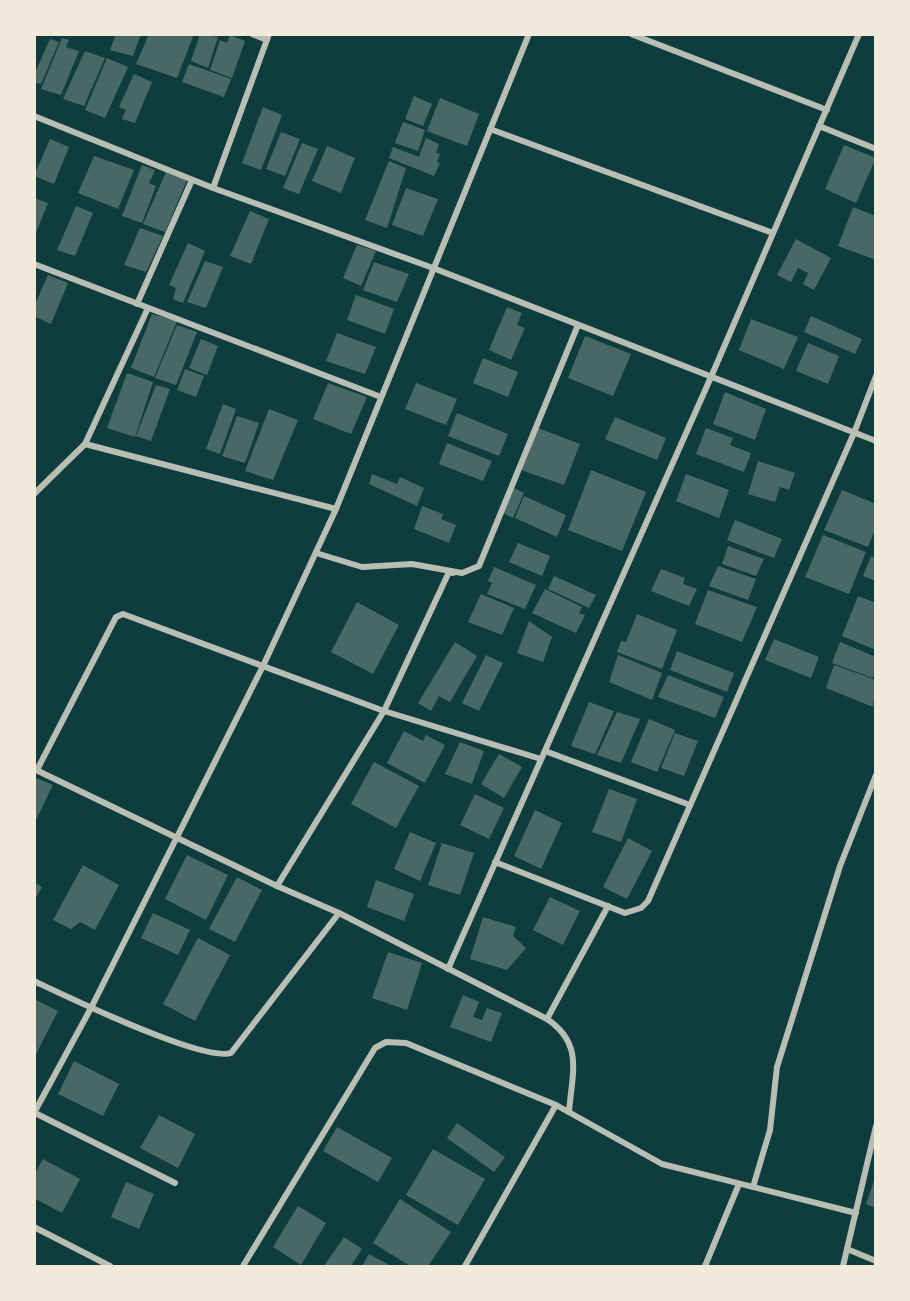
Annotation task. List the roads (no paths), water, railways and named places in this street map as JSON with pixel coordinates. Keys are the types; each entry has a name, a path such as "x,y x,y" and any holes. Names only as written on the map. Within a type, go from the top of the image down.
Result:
{"street":[{"path":"213,188 268,37 252,34"},
{"path":"175,1183 35,1113 91,1008 263,666 336,510 529,34"},
{"path":"631,34 827,110"},
{"path":"448,969 711,377 859,34"},
{"path":"34,116 192,180 433,268 876,441"},
{"path":"819,126 876,149"},
{"path":"490,129 773,233"},
{"path":"136,304 192,180"},
{"path":"34,264 381,397"},
{"path":"34,494 85,444 148,308"},
{"path":"277,886 384,711 449,572 473,571 478,566 578,325"},
{"path":"495,862 625,913 633,912 648,901 854,433 876,376"},
{"path":"85,444 336,510"},
{"path":"316,553 362,567 412,564 462,573"},
{"path":"541,759 384,711 128,615 116,616 36,770 339,914 547,1019 563,1032 574,1053 569,1112"},
{"path":"545,751 690,805"},
{"path":"753,1188 770,1130 777,1067 840,866 876,776"},
{"path":"547,1019 608,906"},
{"path":"34,981 91,1008 212,1055 231,1053 339,914"},
{"path":"243,1266 375,1048 386,1042 406,1043 556,1105 662,1164 856,1213"},
{"path":"465,1266 556,1105"},
{"path":"843,1266 876,1126"},
{"path":"705,1266 739,1184"},
{"path":"34,1227 110,1266"},
{"path":"847,1249 876,1261"}]}
